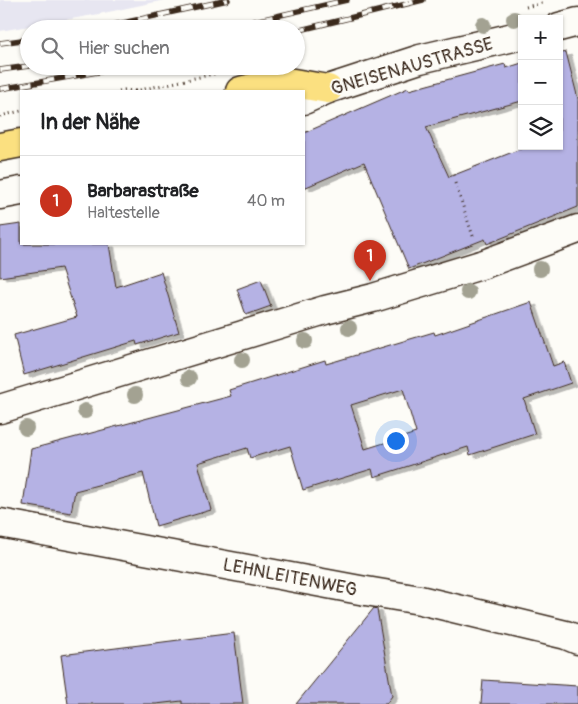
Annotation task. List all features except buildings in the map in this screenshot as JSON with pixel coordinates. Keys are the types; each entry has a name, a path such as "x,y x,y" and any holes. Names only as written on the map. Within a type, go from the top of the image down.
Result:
{"highway":[{"path":"231,82 282,81 316,94"},
{"path":"0,147 20,143"}],"street":[{"path":"563,26 578,22"},
{"name":"GNEISENAUSTRASSE","path":"316,94 420,59 518,37"},
{"path":"0,195 20,191"},
{"path":"0,409 475,267 578,230"},
{"name":"LEHNLEITENWEG","path":"0,523 420,600 566,635 578,640"}],"path":[{"path":"146,90 231,82"},
{"path":"0,116 20,112"},
{"path":"455,183 476,244"}],"shaded area":[{"path":"0,0 165,0 65,20 20,20 20,28 0,31"}],"railway":[{"path":"136,20 228,0"},
{"path":"259,20 347,0"},
{"path":"305,29 423,0"},
{"path":"0,43 20,40"},
{"path":"0,70 20,67"},
{"path":"0,89 80,75"}],"place":[{"name":"Barbarastraße","path":"370,281"}]}
